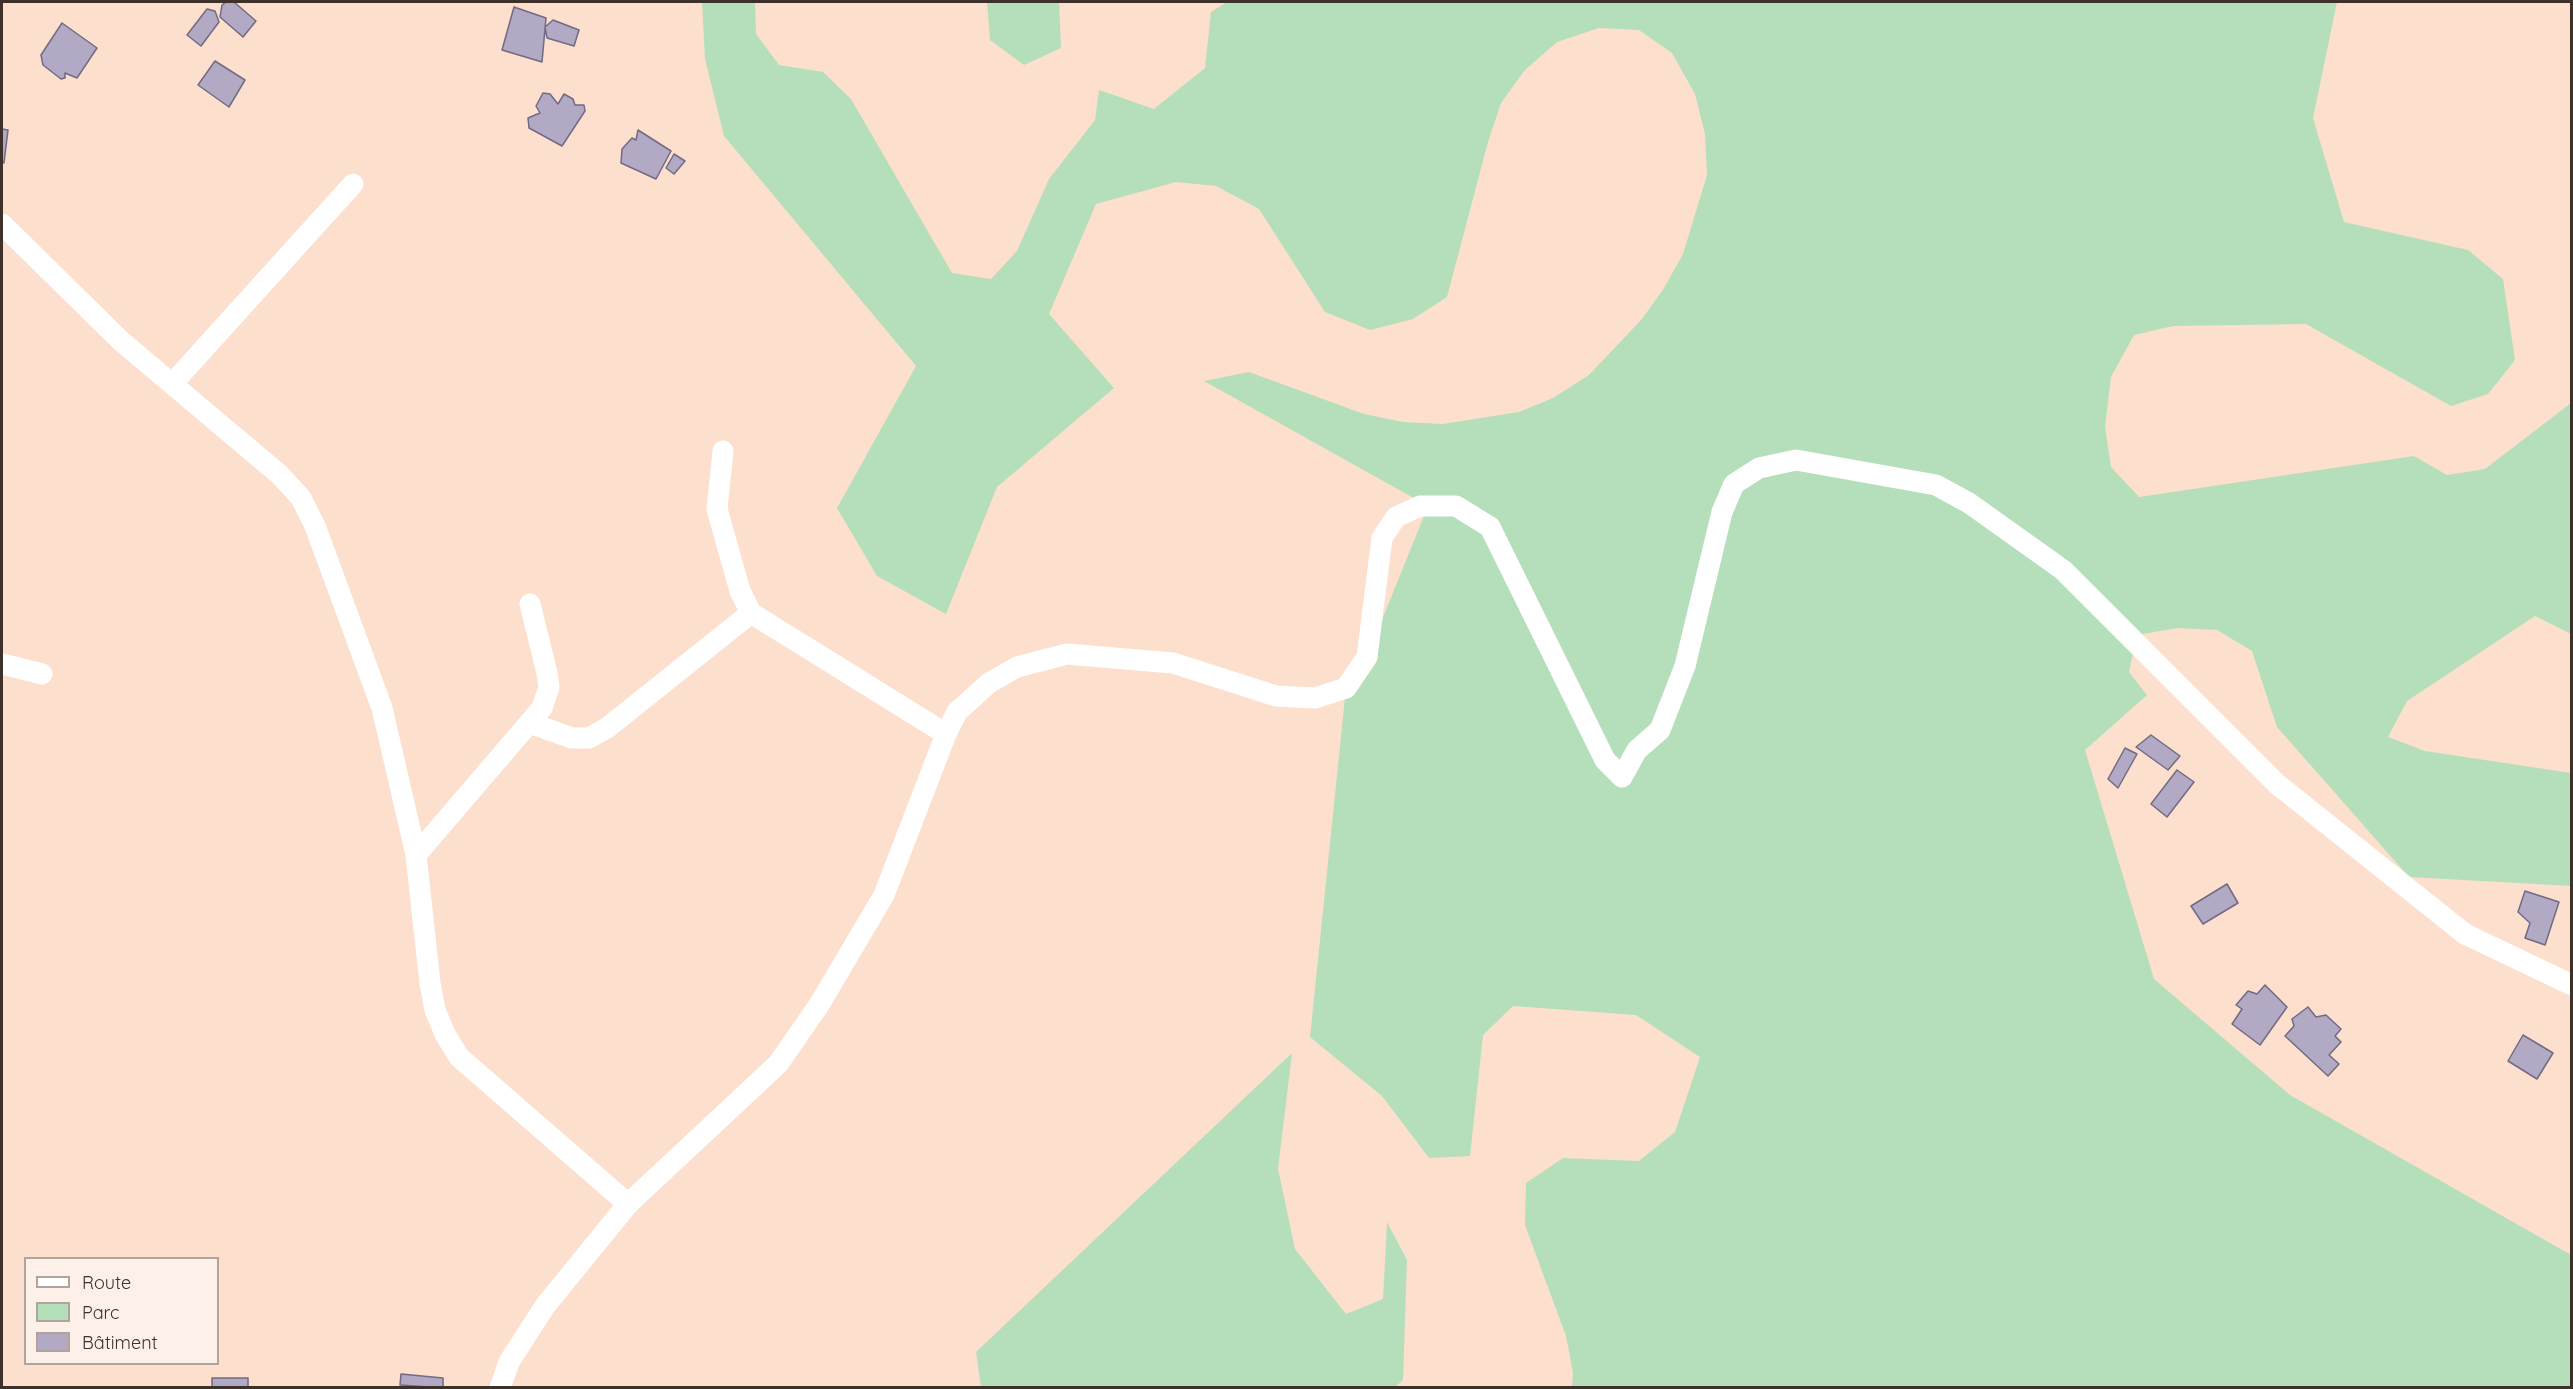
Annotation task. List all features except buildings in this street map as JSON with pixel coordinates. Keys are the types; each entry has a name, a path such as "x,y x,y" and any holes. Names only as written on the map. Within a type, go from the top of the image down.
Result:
{"street":[{"path":"172,384 352,184"},
{"path":"2,225 121,341 280,475 301,498 315,526 382,708 416,855 430,983 435,1010 445,1034 459,1057 628,1204"},
{"path":"723,451 717,509 740,591 751,613 946,734"},
{"path":"500,1388 509,1362 545,1306 628,1204 778,1064 819,1005 884,895 946,734 957,712 989,682 1017,667 1067,654 1173,663 1276,696 1315,698 1346,688 1367,657 1382,538 1396,518 1420,506 1456,506 1490,526 1605,759 1622,777 1637,750 1660,730 1685,666 1722,512 1734,484 1759,468 1796,460 1936,485 1969,503 2063,570 2287,792 2465,934 2571,985"},
{"path":"416,855 542,708 549,687 530,604"},
{"path":"530,723 572,738 589,738 607,728 751,613"},
{"path":"2,664 42,674"}],"green space":[{"path":"702,2 755,2 756,34 779,65 823,72 851,99 952,273 991,279 1017,251 1049,179 1095,120 1099,90 1154,109 1205,68 1211,12 1227,2 2337,2 2313,118 2344,222 2468,250 2503,279 2515,360 2488,394 2451,406 2306,324 2173,326 2134,335 2111,377 2105,427 2111,467 2139,497 2414,456 2447,475 2485,469 2571,403 2571,634 2535,616 2407,701 2388,737 2425,751 2571,773 2571,886 2409,877 2277,727 2252,651 2217,630 2177,628 2137,635 2129,672 2147,695 2085,750 2154,979 2290,1095 2571,1255 2571,1387 1572,1387 1573,1373 1566,1336 1525,1225 1526,1183 1563,1158 1639,1161 1675,1132 1700,1057 1636,1015 1513,1006 1483,1035 1470,1156 1429,1158 1382,1096 1310,1037 1346,688 1367,657 1428,506 1204,381 1249,372 1364,414 1403,422 1443,424 1519,412 1553,398 1589,375 1642,319 1664,288 1683,254 1707,175 1705,134 1695,94 1672,53 1639,30 1599,28 1557,42 1525,70 1501,103 1488,142 1447,297 1413,319 1370,330 1325,312 1259,209 1216,186 1176,182 1096,204 1049,314 1114,388 997,487 946,614 877,576 837,508 916,366 724,136 705,59"},
{"path":"987,2 1059,2 1061,48 1024,65 990,40"},
{"path":"1292,1053 1278,1169 1295,1249 1346,1314 1383,1299 1387,1222 1407,1260 1403,1380 1394,1388 981,1387 976,1352"}]}
